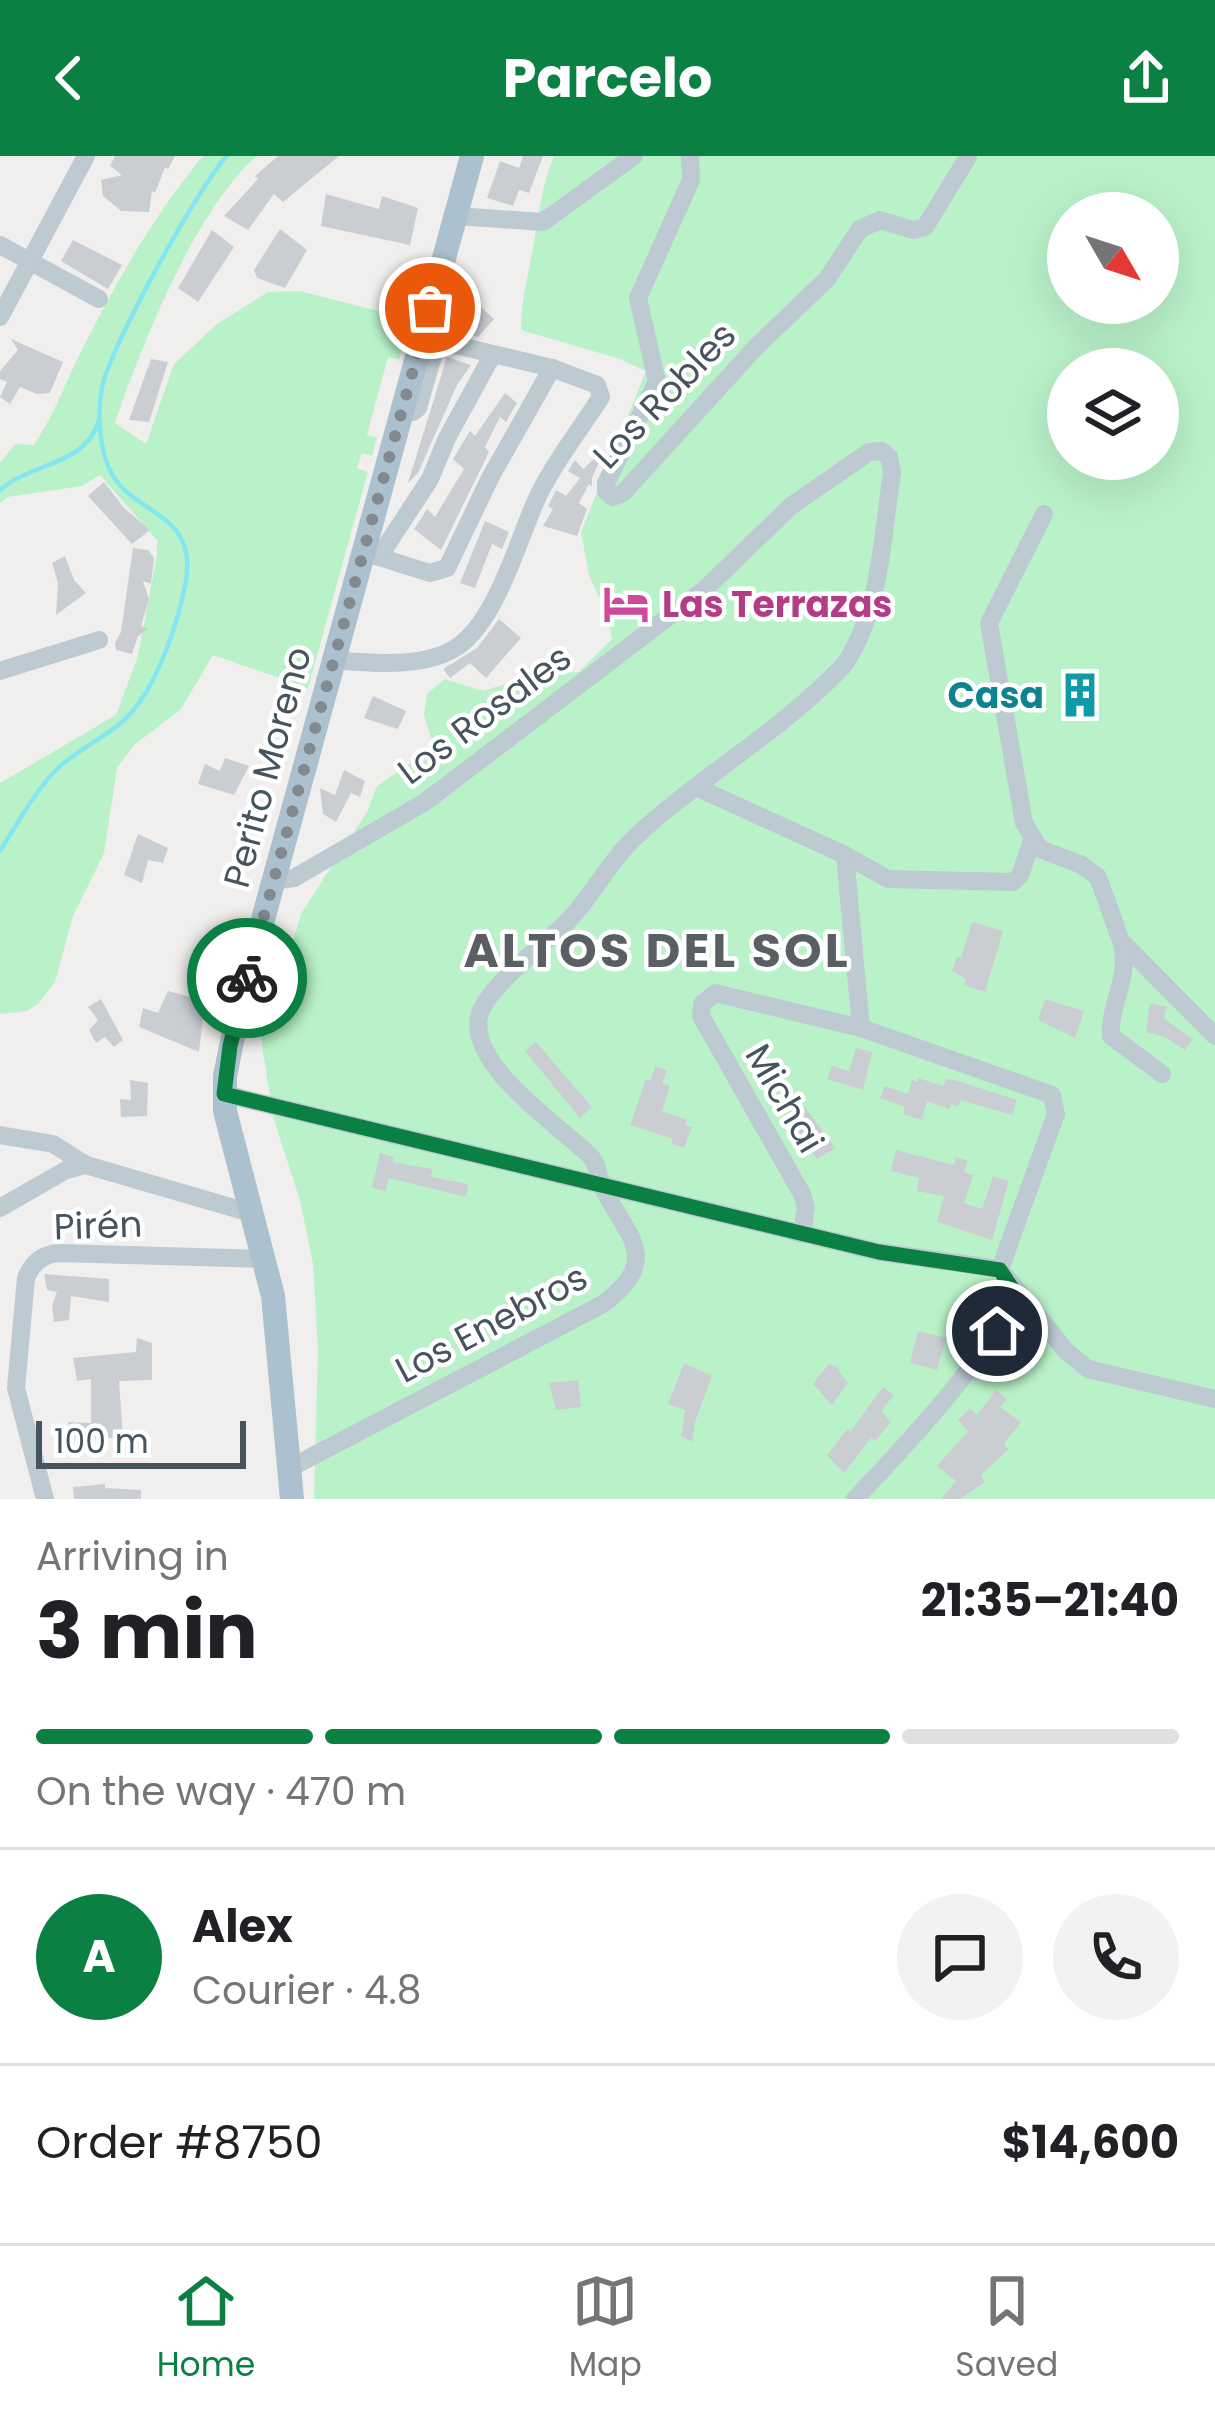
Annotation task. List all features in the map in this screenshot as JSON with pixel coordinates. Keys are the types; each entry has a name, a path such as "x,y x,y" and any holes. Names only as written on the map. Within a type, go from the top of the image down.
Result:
{"main road":[{"name":"Perito Moreno","path":"292,1499 277,1322 265,1259 228,1129 224,1094 234,1026 334,660 371,554 402,410 472,156"}],"street":[{"path":"0,317 86,156"},
{"path":"456,217 543,222 634,156"},
{"name":"Los Robles","path":"690,156 691,181 638,293 658,376 606,483 613,497 623,494 752,350 827,279 860,229 880,220 922,229 968,157"},
{"path":"0,245 98,299"},
{"name":"Perito Moreno","path":"402,410 413,412 419,406 438,340 442,322 430,308"},
{"path":"334,660 393,665 458,646 490,607 542,487 601,397 601,389 552,368 438,340"},
{"path":"493,354 430,478 371,554 430,573 451,565 490,478 552,368"},
{"name":"Los Rosales","path":"273,881 290,880 425,802 718,579 802,497 869,452 881,451 889,457 892,473 871,606 852,653 823,685 696,788"},
{"path":"1044,514 995,605 988,632 1024,823 1032,841 1047,854 1098,877 1126,967 1111,1036 1162,1074"},
{"path":"0,671 99,640"},
{"path":"602,1186 591,1156 515,1092 480,1037 478,1020 489,997 584,905 628,845 696,788 894,880 1007,883 1020,875 1032,841"},
{"path":"845,855 861,1028 1043,1090 1054,1100 1056,1114 1000,1270"},
{"path":"1121,941 1215,1036"},
{"name":"Michai","path":"802,1234 806,1208 802,1194 700,1010 706,999 721,993 861,1028"},
{"path":"224,1094 879,1252 1000,1270 1017,1296 1088,1369 1215,1400"},
{"path":"0,1135 60,1147 86,1165 251,1213"},
{"path":"0,1208 66,1170 86,1165"},
{"name":"Los Enebros","path":"290,1468 616,1294 633,1267 635,1244 602,1186"},
{"name":"Pirén","path":"46,1499 16,1388 26,1278 33,1264 59,1253 265,1259"},
{"path":"855,1499 992,1337 1017,1296"}],"green space":[{"path":"203,156 257,156 234,179 192,243 155,319 115,423 146,444 174,364 217,324 268,292 300,291 410,319 399,359 388,357 367,435 377,438 372,456 362,453 357,468 368,472 308,688 213,655 181,709 133,746 117,768 104,853 73,916 55,982 27,1011 0,1014 0,783 116,715 138,656 157,540 100,475 82,486 7,497 0,503 0,463 15,444 34,445 134,255"},
{"path":"554,156 1215,156 1215,1499 314,1499 318,1349 313,1264 300,1200 273,1117 261,1038 302,912 367,812 377,786 434,747 424,715 427,694 445,679 483,691 537,674 579,672 612,639 608,617 589,575 581,532 646,371 521,330 541,199"}],"building":[{"path":"115,156 175,156 155,193 152,191 149,212 121,211 103,196 101,180 122,175 110,166"},
{"path":"278,156 339,156 283,202 274,194 248,230 224,216 258,179 255,176"},
{"path":"523,156 543,156 529,193 519,190 513,206 487,198 500,161 519,168"},
{"path":"326,194 379,209 382,196 418,208 410,245 321,226"},
{"path":"280,229 307,250 285,288 257,278 254,270"},
{"path":"212,230 234,247 198,302 178,288"},
{"path":"73,240 122,265 108,289 61,261"},
{"path":"476,303 494,319 478,337 456,331 454,327"},
{"path":"11,339 63,362 50,393 20,387 10,404 0,397 7,382 0,379 0,371 18,350"},
{"path":"447,357 471,365 457,385 418,473 408,483"},
{"path":"151,359 168,362 149,422 129,420"},
{"path":"505,393 517,403 506,422 500,417 485,447 489,452 441,550 414,529 427,509 435,517 464,469 453,459 470,431 475,436"},
{"path":"596,457 600,460 592,487 589,484 579,503 587,509 577,536 543,526 553,509 548,506 556,490 566,496 580,478 568,471 575,460 583,469"},
{"path":"104,482 150,530 132,544 88,496"},
{"path":"485,521 509,532 502,549 492,544 475,588 460,583"},
{"path":"133,548 148,550 154,558 151,584 143,581 149,599 141,626 149,629 138,636 132,654 116,650 115,643 121,632"},
{"path":"65,556 74,580 86,593 56,615 58,583 52,563"},
{"path":"499,619 521,638 486,678 470,663 450,678 443,669 477,648"},
{"path":"373,696 406,711 398,729 364,718"},
{"path":"225,758 249,766 234,795 198,784 205,764 220,771"},
{"path":"344,770 365,781 360,797 351,793 336,822 323,814 320,788 335,795"},
{"path":"138,834 168,848 163,863 148,860 142,883 124,875"},
{"path":"972,922 1003,931 985,992 964,985 966,979 952,971"},
{"path":"168,991 212,1003 209,1020 203,1018 199,1052 139,1027 143,1008 158,1013"},
{"path":"101,999 123,1040 114,1047 105,1037 96,1043 89,1030 98,1020 88,1007"},
{"path":"1045,999 1084,1011 1075,1038 1038,1020"},
{"path":"1150,1003 1167,1007 1164,1019 1193,1039 1185,1050 1146,1032"},
{"path":"536,1042 592,1107 580,1118 525,1051"},
{"path":"856,1048 872,1052 863,1090 827,1079 832,1066 849,1071"},
{"path":"655,1066 667,1070 662,1084 670,1086 662,1111 687,1120 685,1125 692,1127 684,1148 671,1143 673,1139 630,1125"},
{"path":"946,1079 955,1080 1017,1100 1012,1115 961,1100 958,1107 951,1104 949,1109 927,1101 922,1120 903,1114 905,1107 880,1098 885,1086 908,1094 912,1080 943,1086"},
{"path":"130,1080 148,1083 147,1116 121,1117 120,1099 131,1100"},
{"path":"804,1106 835,1148 817,1159 787,1117"},
{"path":"896,1150 954,1165 956,1157 968,1161 964,1172 973,1175 964,1203 982,1209 993,1176 1009,1181 992,1240 937,1222 944,1196 917,1191 919,1178 891,1171"},
{"path":"380,1153 394,1157 393,1162 432,1169 431,1177 468,1184 466,1197 389,1178 386,1191 372,1188"},
{"path":"44,1274 109,1279 109,1302 71,1296 69,1320 54,1322 57,1292 47,1290"},
{"path":"918,1331 946,1338 937,1370 910,1363"},
{"path":"137,1338 152,1343 152,1380 119,1381 123,1438 68,1438 68,1422 91,1423 91,1379 77,1381 73,1358 136,1352"},
{"path":"684,1363 712,1376 692,1442 681,1436 685,1410 668,1404"},
{"path":"829,1364 848,1383 832,1405 813,1384"},
{"path":"578,1380 581,1407 556,1410 549,1383"},
{"path":"883,1387 894,1395 881,1411 891,1422 875,1441 871,1438 844,1473 827,1455"},
{"path":"996,1390 1007,1399 1000,1407 1021,1422 1004,1444 1009,1449 981,1475 985,1482 960,1499 941,1499 956,1481 937,1466 968,1431 958,1420 970,1408 977,1415"},
{"path":"105,1484 105,1488 141,1490 141,1499 74,1499 73,1487"}],"waterway":[{"path":"0,851 57,769 135,708 171,636 186,581 183,542 174,528 113,476 102,445 100,397 138,304 177,232 227,156"},
{"path":"0,490 82,447 99,420"}],"way so far":[{"path":"247,978 430,308"}],"place":[{"name":"Las Terrazas","path":"626,604"},
{"name":"Casa","path":"1080,695"}],"district":[{"name":"ALTOS DEL SOL","path":"657,950"}],"route":[{"path":"247,978 224,1094 879,1252 1000,1270 1017,1296 997,1331"}]}
